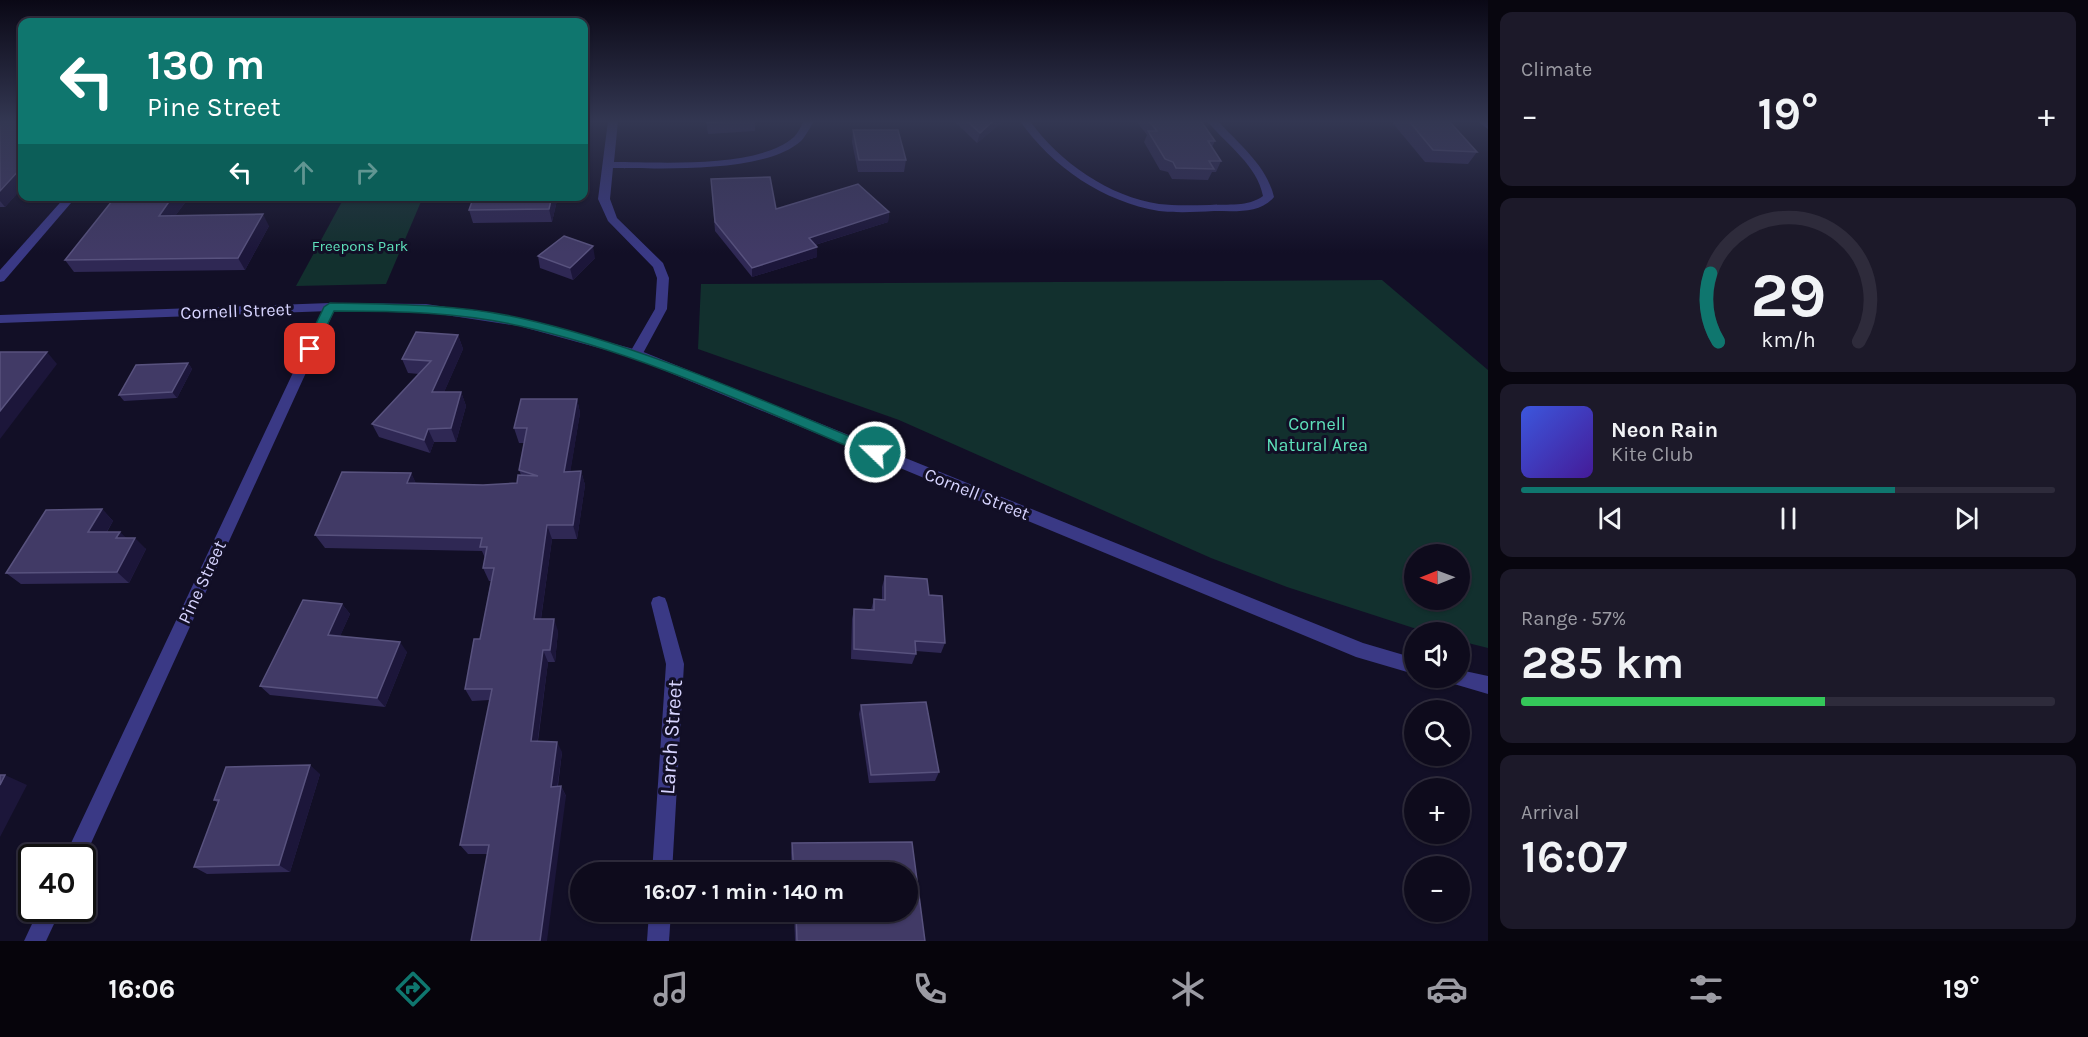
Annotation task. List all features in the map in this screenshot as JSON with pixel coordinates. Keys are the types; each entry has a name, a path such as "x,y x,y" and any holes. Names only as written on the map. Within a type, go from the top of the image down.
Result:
{"street":[{"path":"611,165 607,165 604,199 612,219 659,266 663,278 661,309 636,354"},
{"path":"1069,165 1132,201 1158,207 1247,208 1261,203 1269,196 1269,189 1251,165"},
{"path":"0,278 68,201"},
{"name":"Cornell Street","path":"0,319 330,307 426,308 519,322 636,354 1362,651 1404,663"},
{"name":"Pine Street","path":"81,844 330,307"},
{"name":"Larch Street","path":"659,603 675,664 663,862"},
{"path":"1470,680 1488,685"},
{"path":"35,941 44,922"},
{"path":"658,941 659,922"}],"green space":[{"name":"Freepons Park","path":"342,201 421,201 386,284 296,286"},
{"name":"Cornell Natural Area","path":"1382,280 1488,370 1488,648 1470,644 1470,622 1404,622 1404,625 1287,587 1211,558 899,420 698,349 701,284"}],"building":[{"path":"0,165 18,165 18,171 0,191"},
{"path":"1174,165 1211,165 1214,169 1176,168"},
{"path":"770,177 776,209 858,184 889,212 809,238 817,247 752,268 715,222 711,179"},
{"path":"112,201 170,201 159,216 263,214 238,258 65,260"},
{"path":"472,201 551,201 549,209 469,210"},
{"path":"564,236 593,246 570,268 538,256"},
{"path":"416,332 458,335 432,392 461,392 451,428 428,429 424,440 372,424 431,361 402,359"},
{"path":"0,352 47,352 0,411"},
{"path":"188,363 172,392 119,395 136,365"},
{"path":"521,399 577,399 564,472 581,471 573,525 547,525 534,619 554,619 550,650 543,650 531,741 557,742 551,787 561,786 540,941 471,941 489,845 460,845 492,689 465,689 474,639 480,639 494,568 483,568 487,547 480,547 482,538 315,535 342,472 411,473 407,483 483,485 517,483 518,475 538,476 519,470 527,428 514,428"},
{"path":"102,509 88,532 120,532 116,538 135,538 117,572 6,573 46,510"},
{"path":"885,576 927,579 929,595 942,596 945,643 915,641 916,654 854,649 854,609 874,610 874,599 885,600"},
{"path":"303,600 342,604 328,635 400,642 377,698 260,686"},
{"path":"926,702 939,772 871,775 861,705"},
{"path":"310,765 279,865 194,867 219,800 214,800 226,767"},
{"path":"0,775 5,775 0,785"},
{"path":"912,842 915,862 793,862 792,843"},
{"path":"918,888 925,941 797,941 796,922 918,922"}],"route":[{"path":"310,349 330,307 426,308 519,322 636,354 875,452"}]}
